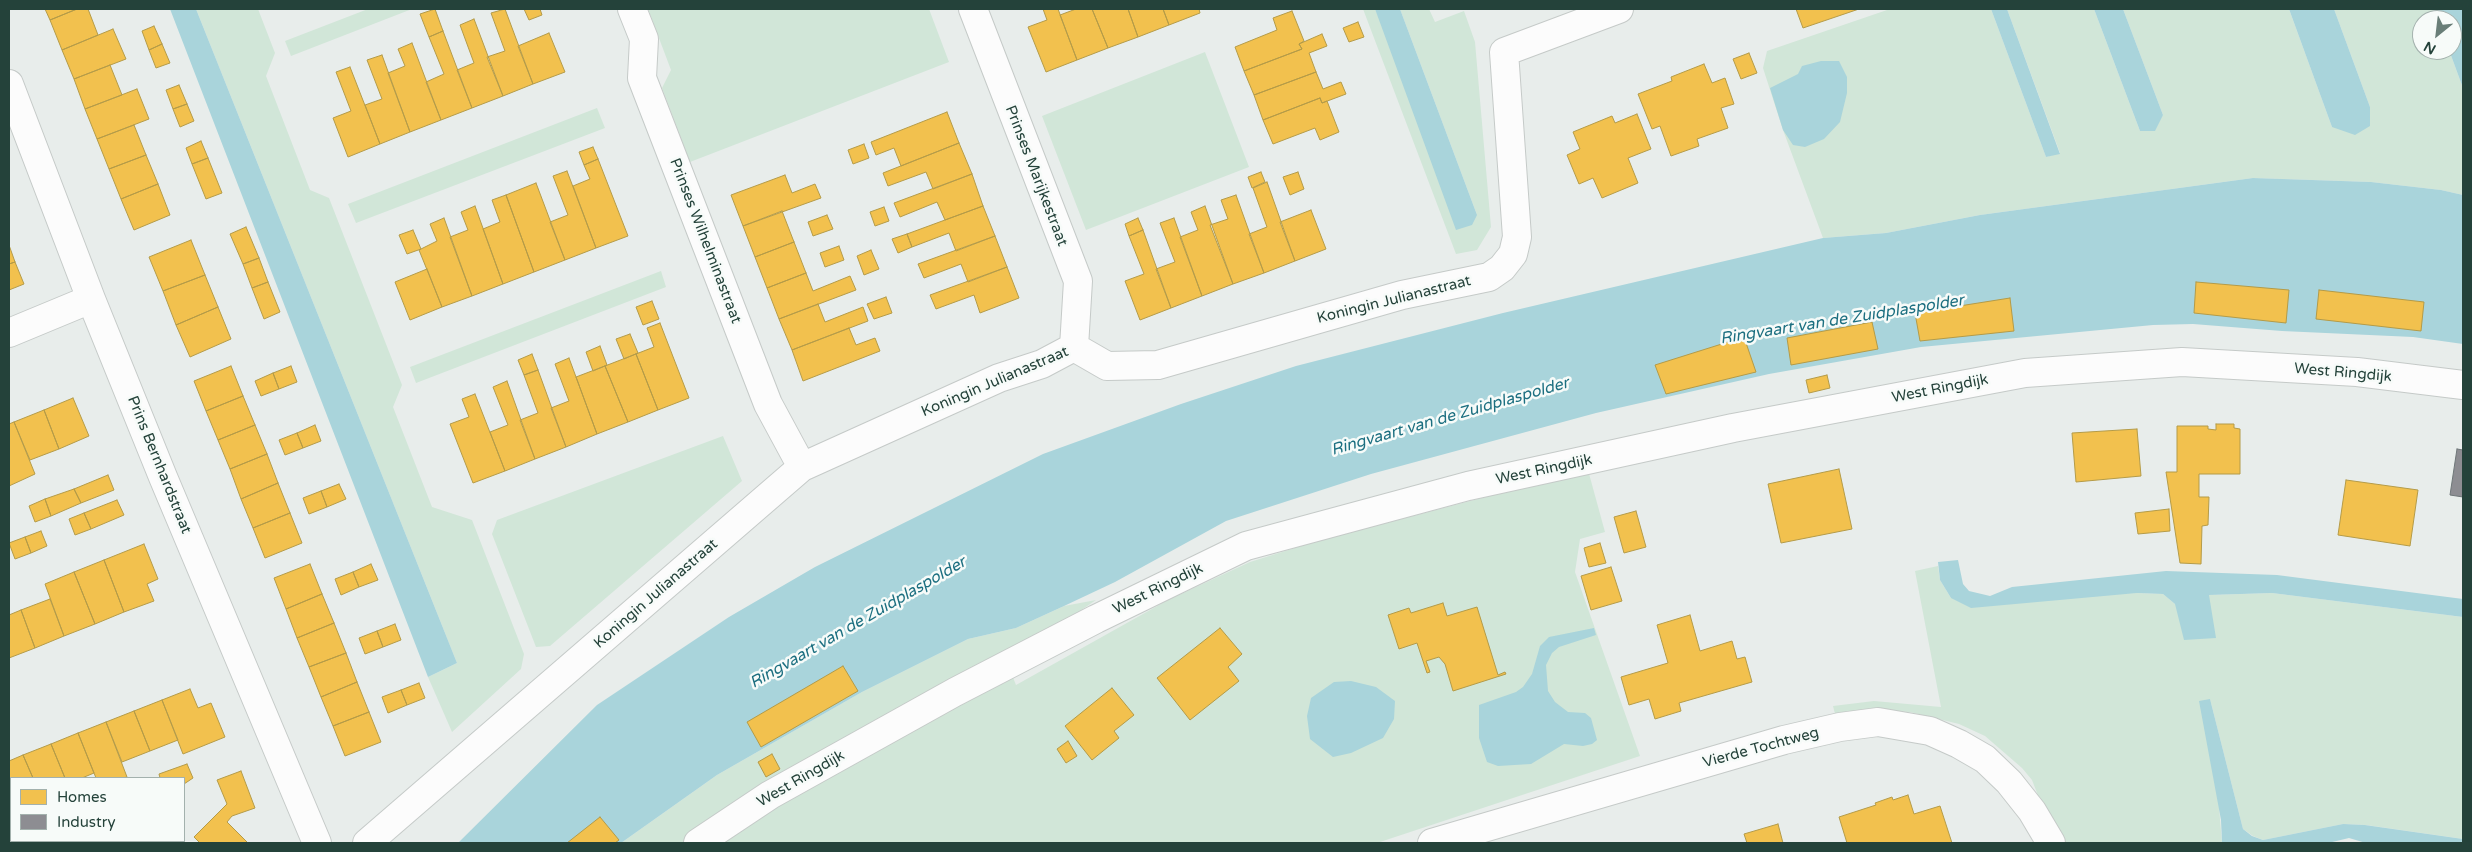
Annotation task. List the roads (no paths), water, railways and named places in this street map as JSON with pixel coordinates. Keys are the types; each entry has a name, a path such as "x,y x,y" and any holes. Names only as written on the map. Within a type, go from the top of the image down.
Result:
{"street":[{"name":"Prinses Wilhelminastraat","path":"632,9 644,39 642,78 768,404 802,467"},
{"name":"Prinses Marijkestraat","path":"973,9 1078,281 1074,348"},
{"name":"Koningin Julianastraat","path":"367,843 802,467 999,378 1042,364 1074,348 1106,366 1158,365 1402,295 1489,277 1502,268 1512,254 1517,238 1504,52 1619,9"},
{"name":"Prins Bernhardstraat","path":"9,84 91,299 317,843"},
{"path":"9,334 91,299"},
{"name":"West Ringdijk","path":"698,843 770,795 955,692 1096,619 1246,546 1468,486 1733,428 2025,373 2182,362 2357,372 2463,385"},
{"name":"Vierde Tochtweg","path":"1432,843 1784,740 1840,727 1878,722 1930,731 1959,744 1984,759 2010,782 2032,811 2051,843"}],"water":[{"path":"170,9 196,9 457,663 428,677"},
{"path":"1375,9 1400,9 1477,215 1472,225 1456,230"},
{"path":"1991,9 2007,9 2060,154 2046,157"},
{"path":"2094,9 2123,9 2163,115 2155,131 2140,131"},
{"path":"2289,9 2334,9 2370,107 2370,126 2355,135 2332,127"},
{"path":"2463,9 2463,88 2453,60 2462,60 2462,10 2434,10"},
{"path":"1821,61 1839,61 1847,77 1847,93 1840,122 1824,139 1805,147 1793,145 1783,130 1770,88 1798,74 1802,66"},
{"name":"Ringvaart van de Zuidplaspolder","path":"2253,178 2371,182 2441,190 2463,195 2463,344 2413,337 2282,331 2193,324 2153,325 1921,347 1769,374 1596,413 1371,474 1226,521 1115,582 1064,606 1016,628 968,639 862,692 717,775 621,843 458,843 597,705 729,617 815,567 1043,454 1181,404 1296,366 1503,313 1823,238 1886,233 1980,215"},
{"path":"1958,560 1963,584 1969,591 1990,596 2012,587 2166,571 2277,575 2463,599 2463,617 2272,593 2209,595 2216,638 2184,640 2175,604 2163,594 2137,593 1971,608 1951,598 1940,580 1938,562"},
{"path":"1594,628 1596,635 1559,647 1552,653 1546,665 1548,691 1555,702 1568,712 1585,713 1591,718 1597,740 1592,744 1583,746 1564,744 1531,764 1498,766 1487,762 1479,738 1479,705 1516,692 1523,687 1532,674 1540,646 1549,637"},
{"path":"1351,681 1376,687 1395,701 1394,719 1383,738 1351,753 1333,757 1310,739 1307,716 1311,698 1334,682"},
{"path":"2210,699 2243,829 2252,836 2263,840 2343,824 2365,825 2463,839 2463,843 2366,843 2349,838 2328,843 2222,843 2221,820 2199,701"}]}
